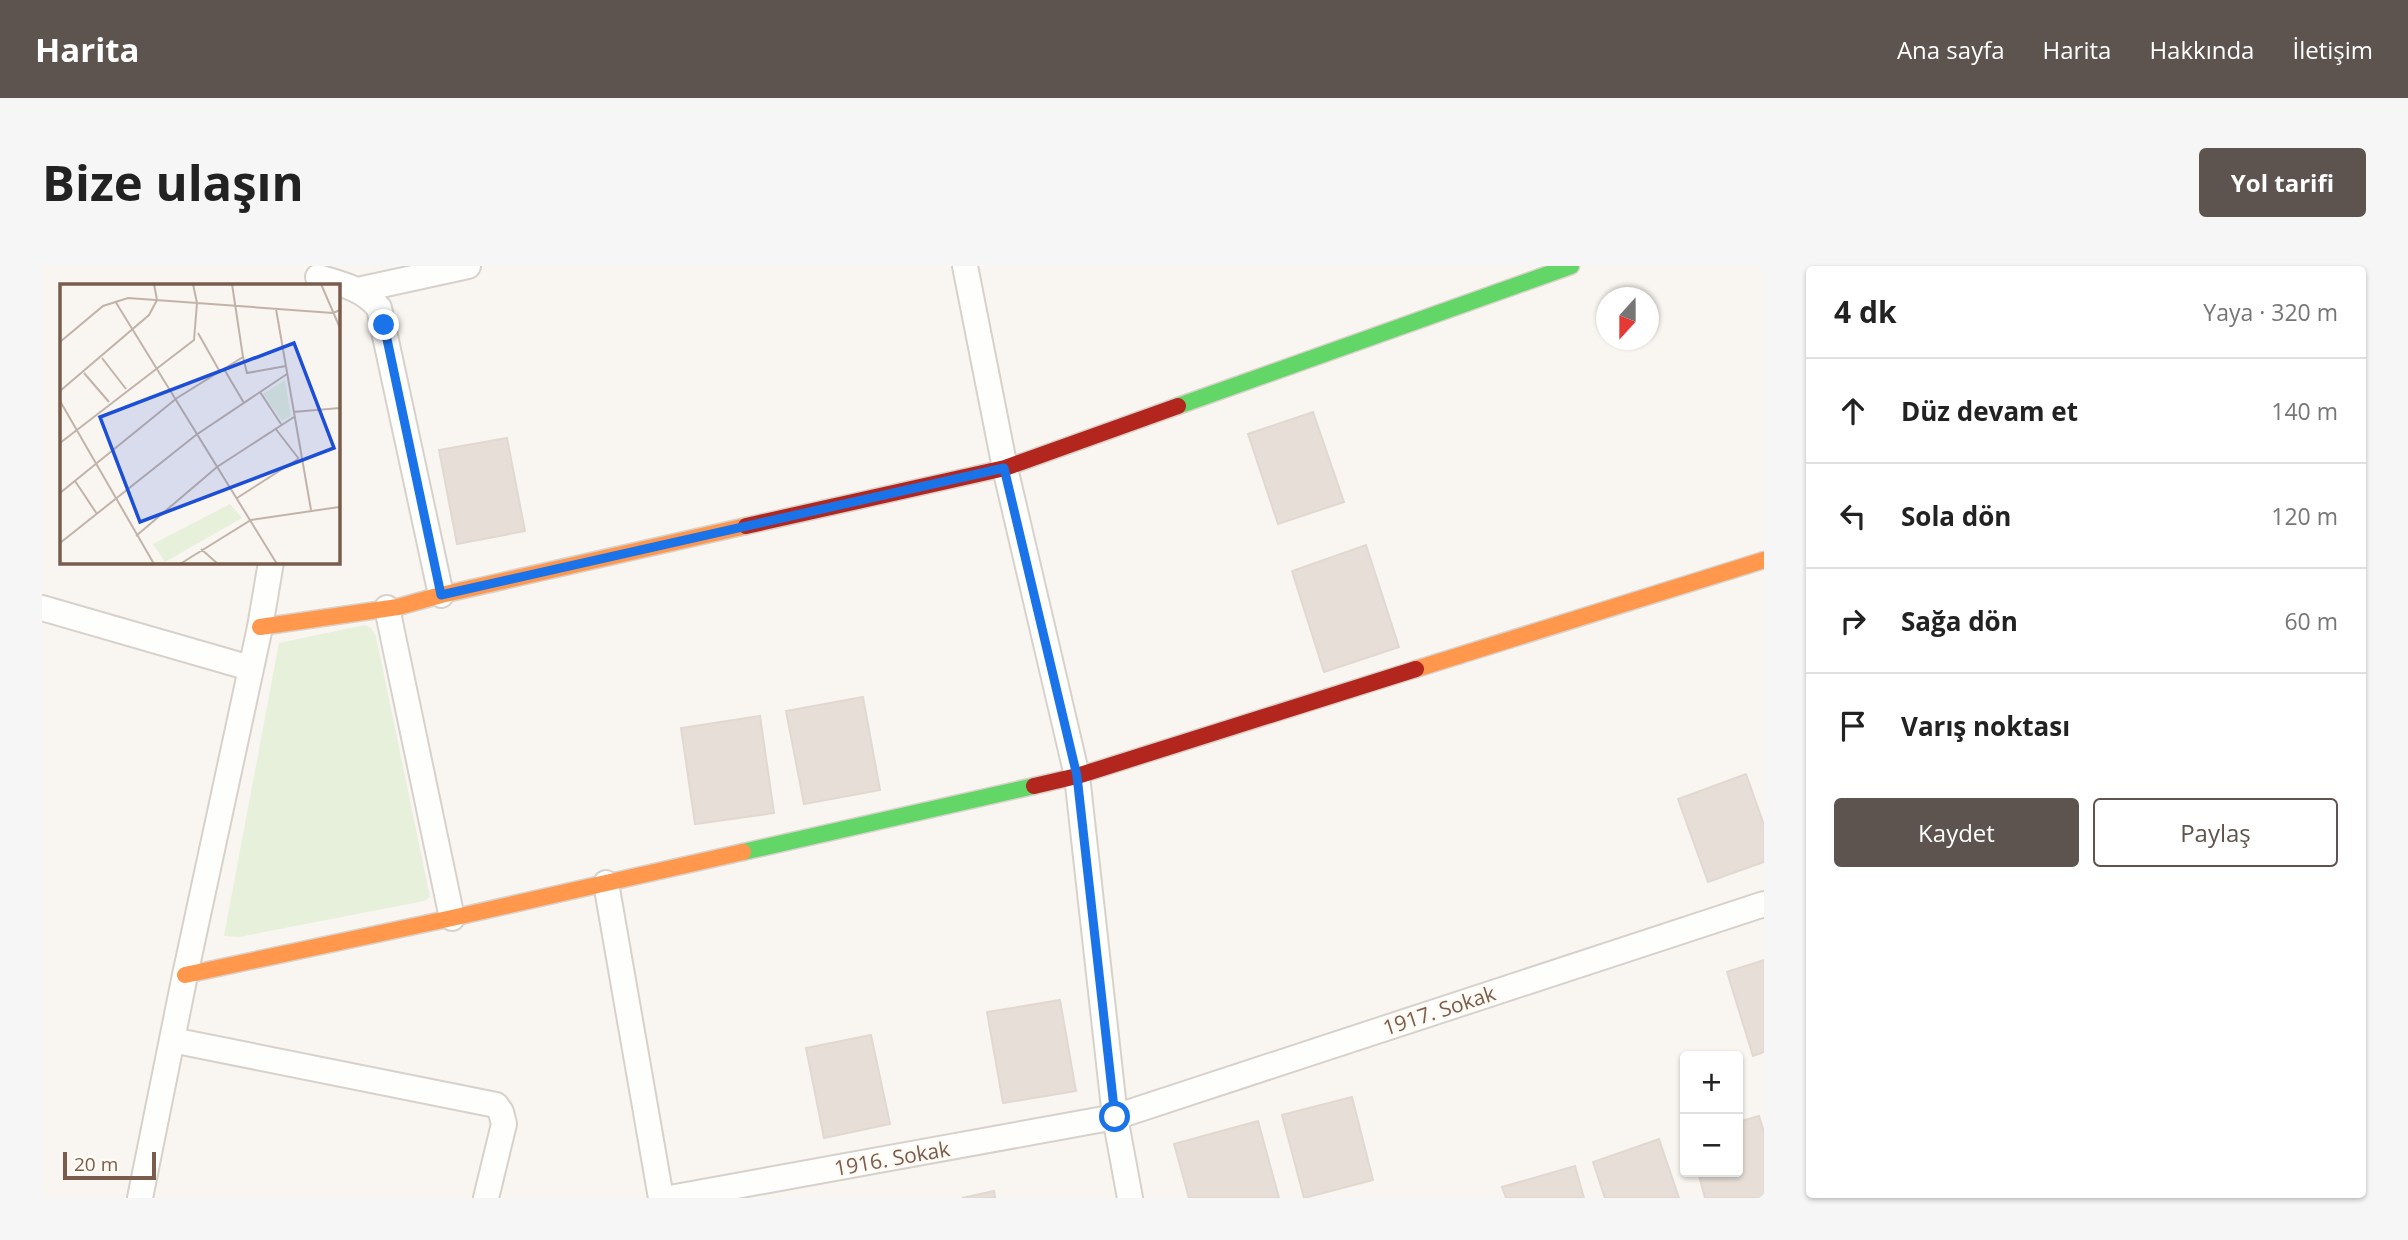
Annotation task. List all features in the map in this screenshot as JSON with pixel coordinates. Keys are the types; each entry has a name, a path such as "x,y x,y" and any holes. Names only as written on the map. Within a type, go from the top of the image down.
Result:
{"street":[{"path":"358,290 468,266"},
{"path":"965,266 1004,468 1077,776 1115,1117 1130,1198"},
{"path":"260,627 387,608 1004,468 1571,266"},
{"path":"319,276 358,290 372,298 379,308 441,595"},
{"path":"185,975 452,918 1077,776 1764,560"},
{"path":"141,1198 185,975 260,627 271,564"},
{"path":"42,608 250,668"},
{"path":"387,608 452,918"},
{"path":"606,883 661,1198"},
{"name":"1917. Sokak","path":"1115,1117 1764,904"},
{"path":"172,1040 496,1105 504,1124 486,1198"},
{"name":"1916. Sokak","path":"670,1198 698,1196 1115,1117"}],"green space":[{"path":"365,625 371,628 376,636 430,897 424,901 239,937 224,936 279,643"}],"building":[{"path":"1313,412 1344,502 1278,524 1248,434"},
{"path":"507,438 525,531 457,544 439,450"},
{"path":"1366,545 1399,647 1324,672 1292,571"},
{"path":"863,697 880,790 804,804 786,711"},
{"path":"760,716 774,813 695,824 681,728"},
{"path":"1746,774 1764,825 1764,862 1708,882 1678,799"},
{"path":"1764,960 1764,1052 1753,1056 1727,972"},
{"path":"1060,1000 1076,1091 1003,1103 987,1012"},
{"path":"871,1035 890,1124 824,1138 806,1048"},
{"path":"1352,1097 1373,1180 1304,1198 1282,1115"},
{"path":"1759,1116 1764,1132 1764,1198 1705,1198 1699,1177 1743,1177 1743,1121"},
{"path":"1258,1121 1279,1198 1189,1198 1174,1144"},
{"path":"1659,1139 1679,1198 1605,1198 1593,1162"},
{"path":"1575,1166 1584,1198 1506,1198 1502,1187"},
{"path":"994,1191 995,1198 962,1198"}],"traffic: fast":[{"path":"1178,406 1571,266"},
{"path":"743,852 1034,786"}],"traffic: slow":[{"path":"260,627 398,607 746,526"},
{"path":"1416,669 1764,560"},
{"path":"185,975 743,852"}],"traffic: jam":[{"path":"746,526 1005,468 1178,406"},
{"path":"1034,786 1077,776 1416,669"}],"route":[{"path":"384,325 441,595 1004,468 1077,776 1115,1117"}]}
